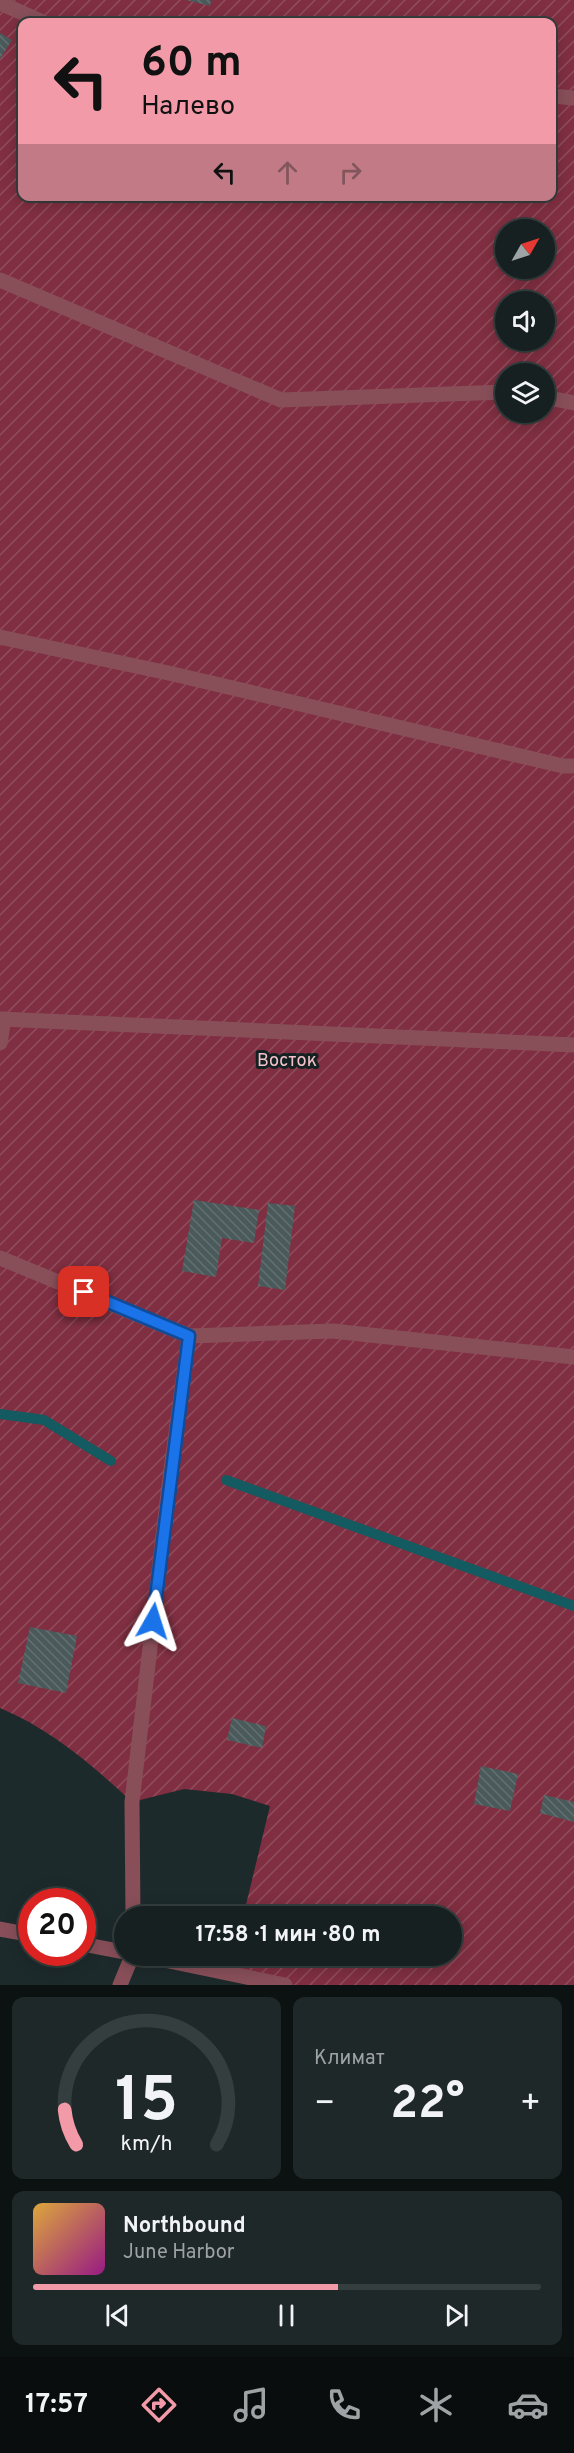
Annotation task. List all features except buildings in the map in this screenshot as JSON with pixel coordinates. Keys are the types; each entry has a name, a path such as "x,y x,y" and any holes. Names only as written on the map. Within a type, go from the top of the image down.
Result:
{"street":[{"path":"0,3 34,18"},
{"path":"556,96 574,98"},
{"path":"0,280 280,400 495,392"},
{"path":"555,399 574,403"},
{"path":"0,637 173,674 563,766 574,766"},
{"path":"0,1043 2,1019 574,1045"},
{"path":"0,1258 189,1336 333,1331 574,1357"},
{"path":"133,1906 132,1802 189,1336"},
{"path":"0,1929 18,1932"},
{"path":"96,1947 114,1950"},
{"path":"120,1985 128,1966"},
{"path":"193,1966 285,1985"}],"green space":[{"name":"Восток","path":"0,0 574,0 574,1985 285,1985 229,1974 231,1966 462,1966 462,1906 246,1906 270,1806 232,1794 184,1789 132,1802 70,1749 37,1727 0,1708"}],"waterway":[{"path":"0,1414 44,1420 111,1461"},
{"path":"226,1480 574,1606"}],"route":[{"path":"84,1292 189,1336 153,1621"}]}
